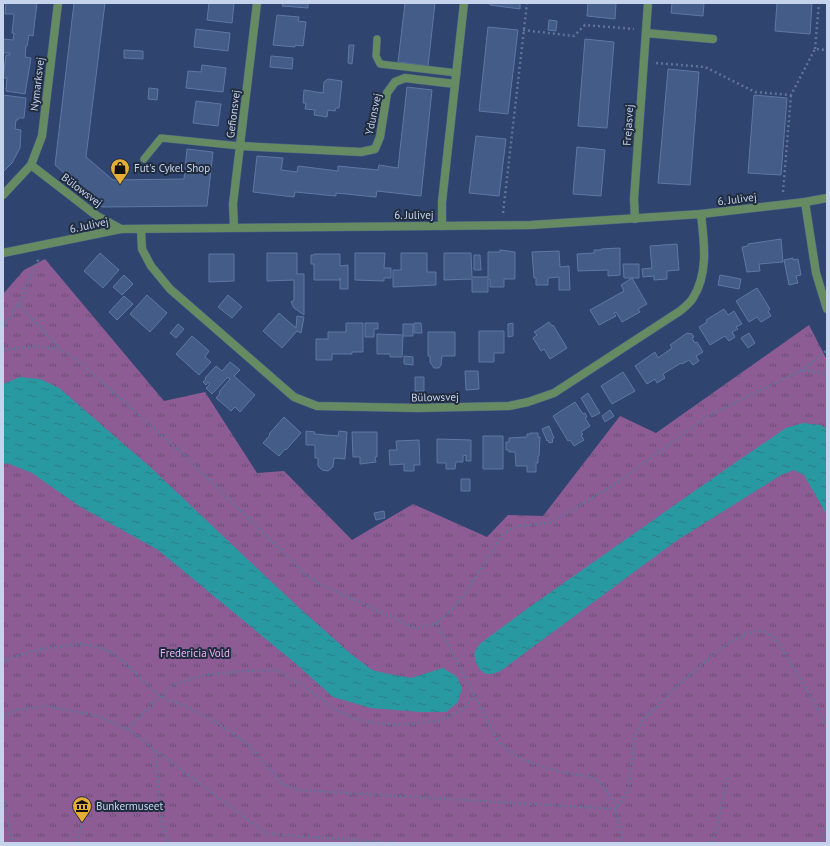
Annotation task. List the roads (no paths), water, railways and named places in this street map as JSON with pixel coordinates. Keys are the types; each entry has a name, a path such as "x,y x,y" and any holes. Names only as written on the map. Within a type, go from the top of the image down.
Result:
{"street":[{"name":"Nymarksvej","path":"31,165 42,136 58,3"},
{"name":"Gefionsvej","path":"234,227 233,204 257,3"},
{"path":"442,226 442,202 464,3"},
{"name":"Frejasvej","path":"635,219 634,199 648,3"},
{"path":"646,33 713,39"},
{"name":"Ydunsvej","path":"240,146 360,152 375,149 380,137 387,93 395,82 405,78 455,84"},
{"path":"3,195 31,165"},
{"name":"Bülowsvej","path":"31,165 97,216 122,229"},
{"name":"6. Julivej","path":"3,253 122,229 531,225 701,214 827,198"},
{"path":"805,202 816,273 827,309"},
{"name":"Bülowsvej","path":"141,229 142,249 151,266 170,289 294,397 317,406 417,408 509,406 528,402 554,393 680,311 693,299 702,281 705,258 701,214"}],"lane":[{"path":"377,39 376,56 380,64 457,73"},
{"path":"144,159 161,138 240,146"}],"water":[{"path":"20,377 40,379 59,388 149,466 297,606 351,654 372,670 411,678 443,668 457,677 462,688 458,702 446,712 420,712 371,708 333,697 295,663 158,550 79,506 32,473 7,463 3,464 3,384"},
{"path":"803,423 821,425 827,429 827,515 804,475 794,470 781,475 676,541 497,673 486,674 480,670 475,659 475,650 481,643 531,606 786,428"}],"place":[{"name":"Fut's Cykel Shop","path":"120,185"},
{"name":"Bunkermuseet","path":"82,823"}],"park label":[{"name":"Fredericia Vold","path":"195,653"}]}
